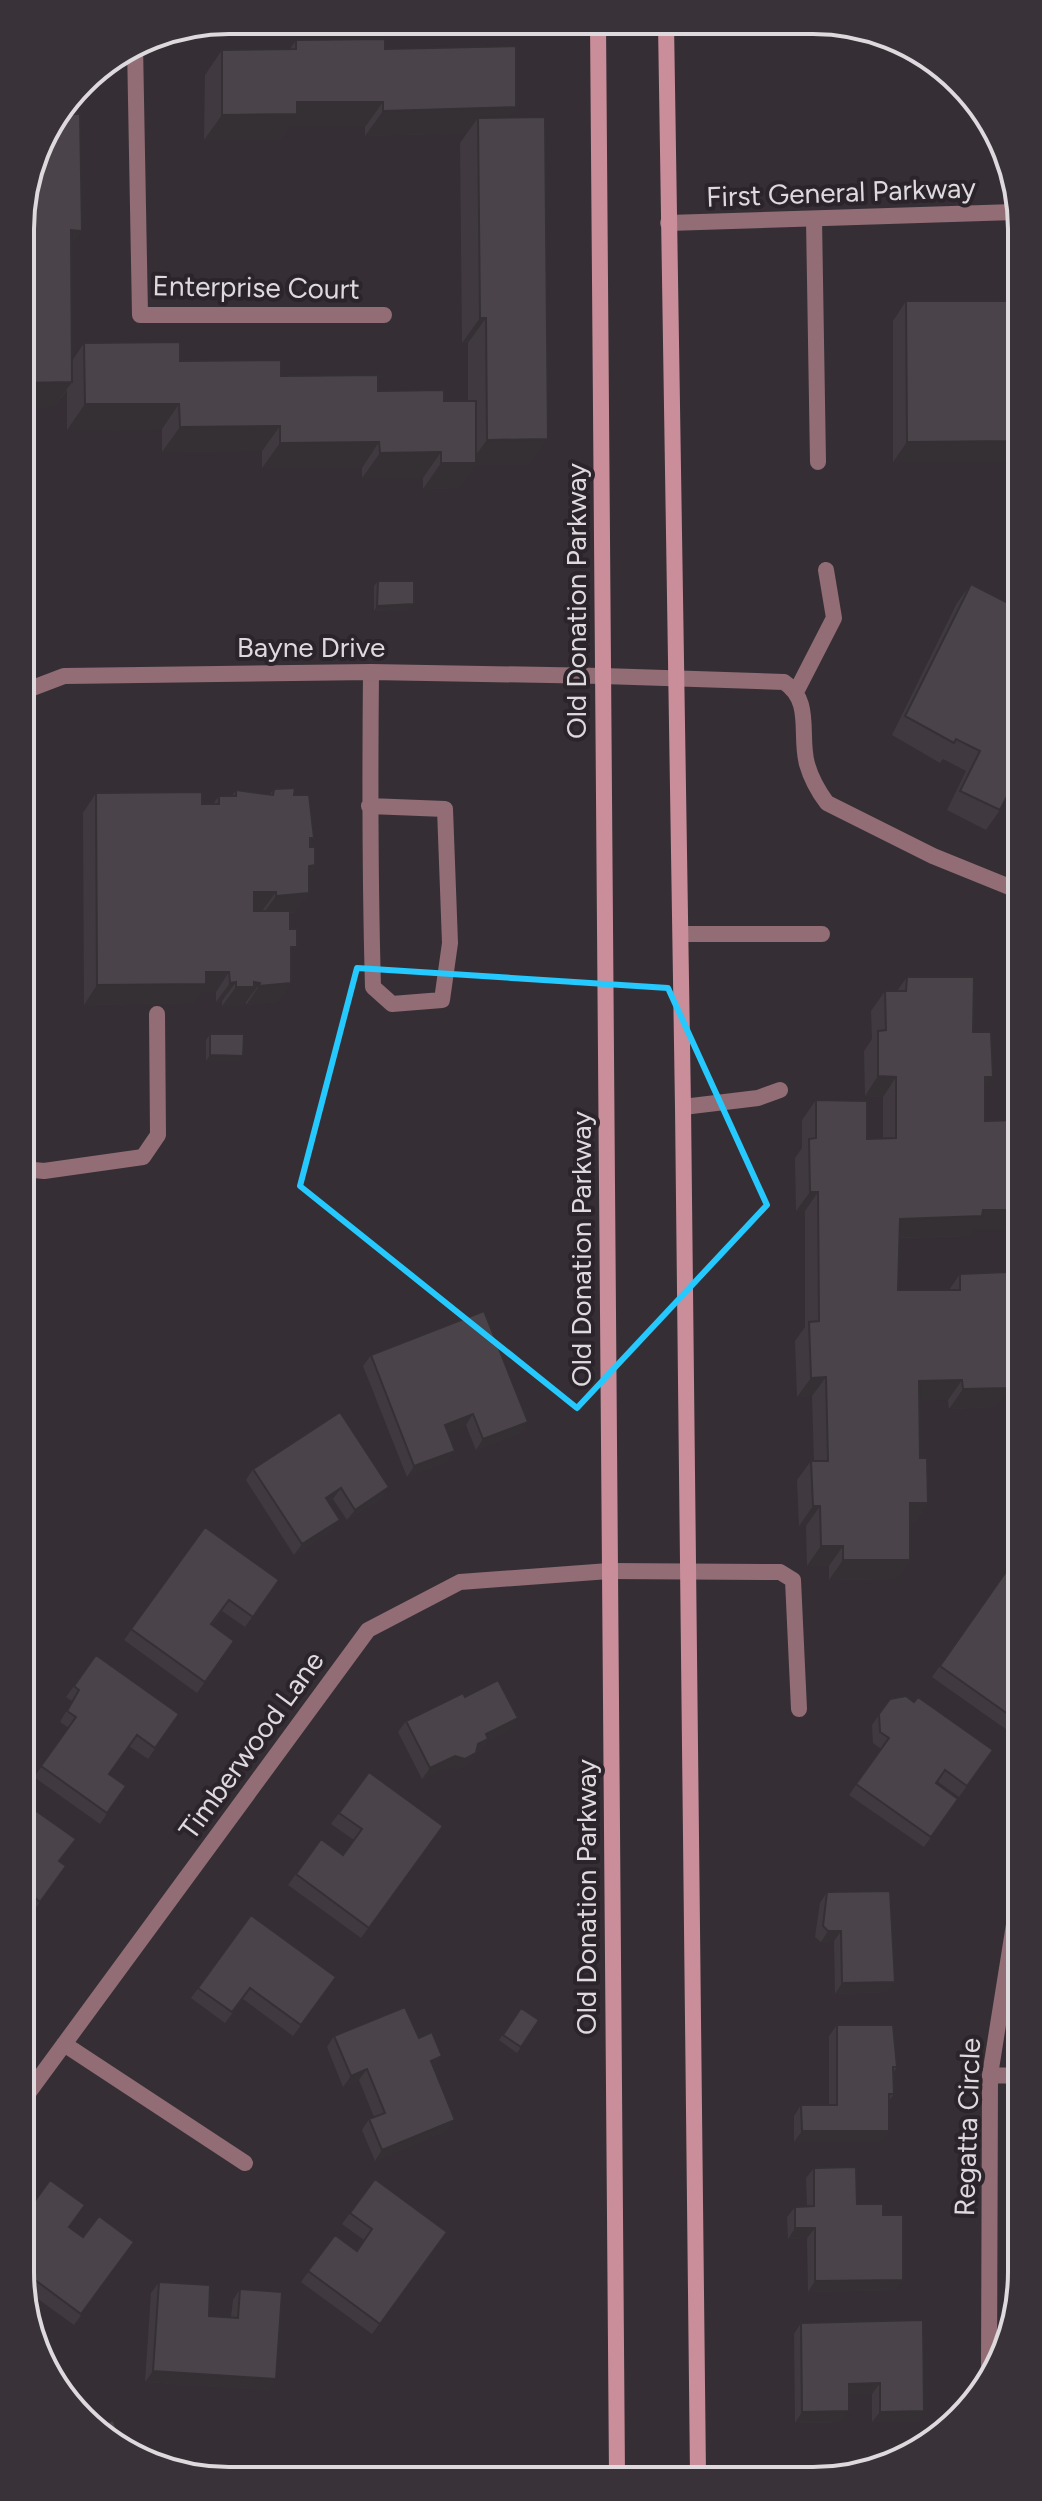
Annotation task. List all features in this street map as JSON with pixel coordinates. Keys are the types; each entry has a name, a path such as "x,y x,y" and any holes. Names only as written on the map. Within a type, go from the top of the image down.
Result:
{"street":[{"name":"Old Donation Parkway","path":"598,34 617,2467"},
{"path":"666,34 678,679 698,2467"},
{"name":"Enterprise Court","path":"135,58 140,315 384,315"},
{"name":"First General Parkway","path":"668,223 1007,212"},
{"path":"814,219 818,462"},
{"path":"826,570 834,618 797,690 801,700 806,762 817,789 827,803 933,856 1008,886"},
{"name":"Bayne Drive","path":"34,687 64,676 371,672 784,682 797,690"},
{"path":"369,806 445,809 450,943 442,1000 392,1004 373,987 369,806 371,672"},
{"path":"681,934 822,934"},
{"path":"34,1170 143,1157 158,1135 157,1014"},
{"path":"683,1107 758,1098 780,1090"},
{"name":"Timberwood Lane","path":"34,2085 368,1630 460,1582 609,1571 780,1572 793,1580 799,1709"},
{"name":"Regatta Circle","path":"989,2355 990,2075 1008,1962"},
{"path":"64,2044 245,2163"},
{"path":"990,2075 1008,2076"}],"highlighted area":[{"path":"357,968 668,988 767,1205 577,1408 300,1186"}],"building":[{"path":"385,39 385,49 516,46 516,107 383,111 383,102 297,102 297,114 222,115 222,50 296,49 296,40"},
{"path":"72,113 80,114 82,231 71,230 72,382 34,383 34,216 49,154"},
{"path":"545,117 548,439 487,440 486,318 480,318 478,118"},
{"path":"906,301 1008,301 1008,441 907,442"},
{"path":"180,342 180,361 281,360 281,376 378,375 378,391 444,390 444,401 476,401 476,463 441,463 441,452 380,453 379,442 280,443 280,426 180,427 179,404 85,404 84,343"},
{"path":"378,581 414,581 414,604 377,606"},
{"path":"971,584 1008,603 1008,794 1000,810 960,791 980,751 956,739 954,743 905,716"},
{"path":"295,788 294,795 309,795 314,838 310,838 310,847 315,847 315,865 309,866 309,893 276,896 276,892 254,892 254,911 290,911 290,929 297,929 297,947 291,947 291,983 259,986 260,983 254,982 254,987 236,987 236,982 230,983 229,972 206,972 206,984 97,985 96,793 202,792 202,804 219,804 219,796 236,796 236,790 273,795 274,789"},
{"path":"907,977 974,977 973,1032 991,1032 993,1077 985,1077 985,1121 1008,1120 1008,1210 983,1210 982,1216 900,1219 898,1290 960,1290 960,1274 1008,1272 1008,1388 963,1389 962,1380 919,1381 920,1458 927,1458 928,1503 910,1503 910,1560 843,1560 843,1546 821,1546 820,1506 813,1506 811,1461 828,1461 826,1377 811,1378 809,1322 819,1321 818,1192 810,1192 809,1139 816,1138 816,1100 867,1101 867,1139 896,1138 896,1077 878,1076 878,1031 886,1030 885,991 906,991"},
{"path":"210,1034 244,1034 243,1056 210,1055"},
{"path":"484,1311 528,1422 483,1439 473,1414 445,1425 455,1451 414,1466 371,1355"},
{"path":"340,1412 389,1487 355,1510 341,1488 326,1498 340,1520 302,1544 253,1469"},
{"path":"205,1527 279,1580 253,1617 229,1600 211,1624 234,1641 205,1682 131,1629"},
{"path":"1008,1569 1008,1714 940,1666"},
{"path":"96,1655 179,1714 155,1748 137,1735 109,1774 126,1786 107,1813 41,1766 76,1717 67,1711 79,1690 74,1686"},
{"path":"498,1680 518,1718 486,1734 488,1739 478,1744 476,1753 465,1759 455,1756 430,1768 406,1721"},
{"path":"906,1696 914,1702 918,1697 993,1750 967,1786 945,1770 936,1783 958,1799 931,1837 856,1784 889,1738 880,1732 879,1714 890,1699"},
{"path":"369,1772 443,1826 369,1928 296,1874 321,1839 343,1855 362,1829 339,1813"},
{"path":"34,1809 76,1839 59,1861 66,1866 40,1902 34,1897"},
{"path":"890,1891 895,1982 842,1983 841,1931 828,1931 823,1926 827,1892"},
{"path":"251,1915 336,1977 301,2025 250,1988 232,2012 198,1988"},
{"path":"405,2007 419,2038 432,2032 442,2056 431,2061 455,2120 382,2150 369,2119 385,2113 367,2069 351,2076 334,2036"},
{"path":"521,2008 539,2020 521,2047 503,2035"},
{"path":"837,2025 893,2025 897,2067 893,2067 894,2094 889,2094 889,2131 802,2131 801,2105 837,2105"},
{"path":"856,2167 857,2204 883,2204 883,2215 903,2215 903,2280 815,2281 815,2228 795,2228 795,2207 814,2206 814,2168"},
{"path":"375,2179 447,2232 380,2324 308,2271 335,2235 357,2251 372,2229 350,2213"},
{"path":"50,2180 85,2205 69,2227 83,2237 99,2216 134,2242 81,2314 35,2280 34,2202"},
{"path":"159,2282 210,2285 209,2316 238,2318 240,2289 282,2292 276,2379 153,2371"},
{"path":"923,2320 924,2411 880,2412 880,2383 849,2384 849,2411 802,2412 801,2323"},
{"path":"113,2420 118,2432 106,2423"}]}
